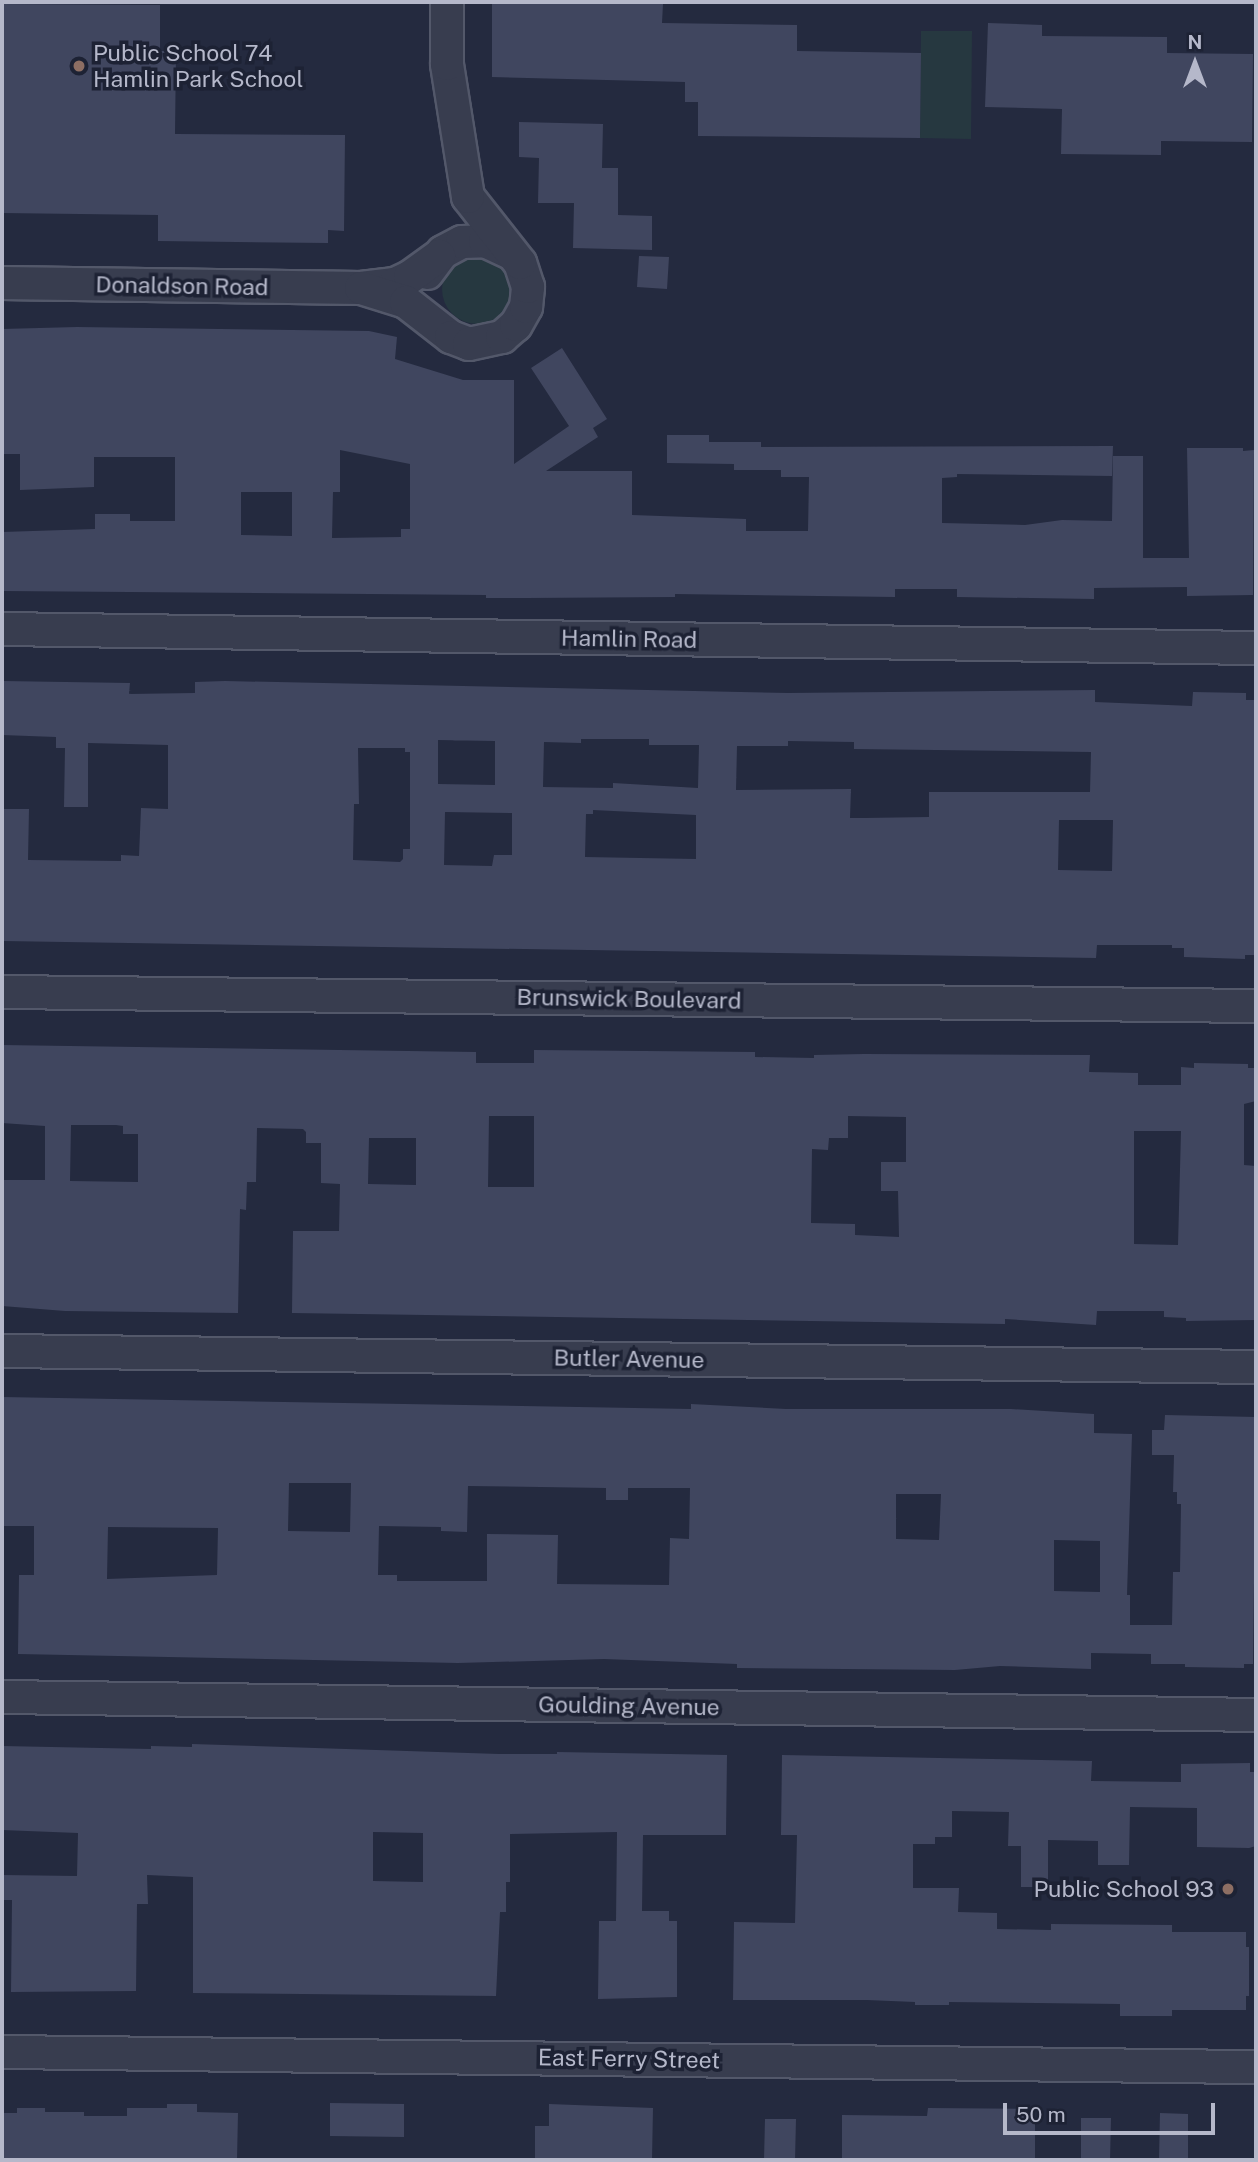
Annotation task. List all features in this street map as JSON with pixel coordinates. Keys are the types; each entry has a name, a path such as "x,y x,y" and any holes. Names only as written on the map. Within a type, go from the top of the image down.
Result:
{"street":[{"name":"Donaldson Road","path":"2,283 361,288 395,284 410,277 441,254 463,221 465,184 447,64 447,2"},
{"name":"Donaldson Road","path":"361,288 406,302 458,341 479,344 508,333 526,307 528,287 520,263 474,208 465,184"},
{"path":"443,332 432,320 424,293 427,274 441,254 462,242 485,241 510,253 520,263"},
{"name":"Hamlin Road","path":"2,629 1256,648"},
{"name":"Brunswick Boulevard","path":"2,992 1256,1006"},
{"name":"Butler Avenue","path":"2,1351 1256,1367"},
{"name":"Goulding Avenue","path":"2,1697 1256,1715"},
{"name":"East Ferry Street","path":"2,2052 1256,2067"}],"shaded area":[{"path":"921,31 972,31 971,139 920,138"},
{"path":"477,254 502,264 512,289 502,314 477,324 452,314 442,289 452,264"}],"building":[{"path":"492,2 663,4 662,23 797,25 797,51 921,53 920,138 698,136 698,102 685,102 685,82 492,77"},
{"path":"2,4 160,5 160,51 176,51 175,134 345,135 344,231 328,230 328,243 158,241 158,215 2,213"},
{"path":"988,23 1042,25 1042,36 1167,37 1167,53 1253,54 1252,142 1161,141 1161,155 1061,154 1062,109 985,107"},
{"path":"519,122 603,124 602,168 618,168 618,215 652,216 652,250 573,248 574,203 538,203 539,158 519,157"},
{"path":"639,256 669,257 667,289 637,287"},
{"path":"77,327 369,331 397,337 395,359 463,380 514,380 514,464 569,426 531,368 562,348 607,419 593,428 598,437 546,471 632,471 632,515 746,519 746,531 808,531 809,477 781,477 781,470 734,470 734,464 667,463 667,435 709,435 709,442 761,442 761,447 1113,446 1112,476 957,474 957,477 942,478 942,523 1025,525 1062,520 1112,521 1113,456 1143,456 1143,558 1189,558 1187,448 1254,450 1253,595 1187,596 1187,587 1094,588 1094,599 957,597 957,589 895,589 895,597 675,594 675,597 526,598 486,598 486,595 2,591 2,532 95,529 95,514 130,514 130,521 175,521 175,457 94,457 94,487 20,490 20,454 2,454 2,329","holes":["340,450 410,464 410,529 401,529 401,537 332,538 333,492 340,492","241,492 292,492 292,536 241,535"]},
{"path":"2,681 130,683 129,694 195,693 195,682 225,681 788,693 1095,690 1095,702 1192,706 1193,692 1246,693 1246,700 1256,700 1256,955 1245,955 1245,959 1184,957 1184,948 1172,948 1172,945 1097,945 1096,958 2,941 3,809 29,809 28,860 121,861 121,855 139,856 141,808 168,809 168,745 88,743 88,807 64,807 65,748 56,748 56,737 2,735","holes":["649,739 649,745 699,745 698,788 613,783 613,788 543,787 544,742","438,740 495,741 495,785 438,784","788,741 854,742 854,749 1091,752 1090,792 929,792 929,817 850,818 851,789 736,790 737,746 788,746","358,748 405,748 405,752 410,752 410,849 403,849 403,859 400,862 353,860 354,804 359,804","593,810 696,815 696,859 585,857 586,814 593,814","445,812 512,813 512,855 494,855 492,866 444,865","1059,820 1113,820 1112,871 1058,870"]},
{"path":"2,1045 476,1052 476,1063 534,1063 534,1050 755,1052 755,1057 814,1058 814,1055 864,1054 1090,1055 1089,1072 1138,1073 1138,1085 1181,1085 1181,1067 1194,1068 1194,1063 1248,1064 1248,1068 1256,1068 1256,1101 1244,1104 1244,1165 1256,1166 1256,1320 1186,1321 1186,1318 1164,1317 1164,1311 1097,1311 1096,1325 1005,1319 1005,1324 292,1313 293,1231 339,1231 340,1184 321,1183 321,1143 306,1143 306,1132 303,1129 257,1128 256,1182 247,1182 246,1210 240,1209 238,1313 65,1311 2,1306 2,1180 45,1180 45,1126 2,1123","holes":["489,1116 534,1116 534,1187 488,1187","848,1116 906,1117 906,1162 881,1162 881,1191 898,1191 899,1237 855,1235 855,1224 811,1223 812,1149 828,1150 829,1138 848,1138","71,1125 116,1125 123,1126 123,1134 138,1134 138,1182 70,1181","1134,1131 1181,1131 1178,1245 1134,1244","369,1138 416,1138 416,1185 368,1184"]},
{"path":"2,1397 691,1409 691,1404 786,1409 1011,1409 1094,1414 1094,1433 1132,1434 1127,1595 1130,1595 1130,1625 1172,1625 1173,1572 1180,1572 1181,1504 1177,1504 1177,1492 1173,1492 1174,1455 1152,1455 1152,1430 1164,1430 1165,1415 1256,1417 1253,1664 1244,1664 1244,1668 1151,1664 1151,1654 1091,1653 1091,1669 1000,1666 955,1670 737,1668 737,1664 604,1659 458,1663 18,1654 19,1575 34,1575 34,1526 2,1526","holes":["289,1483 351,1483 350,1532 288,1531","468,1486 606,1488 606,1500 628,1500 628,1488 690,1488 689,1539 670,1538 669,1585 557,1584 558,1535 487,1534 487,1581 397,1581 397,1575 378,1575 379,1526 441,1527 441,1531 467,1532","896,1494 941,1494 939,1540 896,1539","108,1527 218,1528 217,1575 107,1579","1054,1540 1100,1541 1100,1592 1054,1591"]},
{"path":"192,1744 499,1754 557,1752 727,1755 726,1835 643,1835 642,1911 669,1911 669,1921 677,1921 677,1997 598,1999 599,1921 616,1921 617,1832 510,1834 510,1882 506,1882 506,1912 500,1912 496,1996 193,1993 193,1877 147,1875 148,1904 137,1904 136,1991 11,1992 12,1900 2,1900 2,1875 77,1876 78,1833 2,1830 2,1746 151,1749 151,1746 192,1747","holes":["373,1832 423,1833 423,1882 373,1881"]},
{"path":"782,1755 1092,1761 1091,1781 1181,1782 1181,1764 1250,1763 1250,1772 1256,1772 1256,1846 1249,1848 1197,1847 1197,1808 1130,1807 1129,1865 1098,1865 1098,1841 1048,1840 1048,1887 1021,1887 1021,1846 1008,1846 1009,1812 952,1811 952,1837 935,1837 935,1844 913,1844 913,1888 959,1888 958,1912 997,1913 997,1929 1051,1930 1051,1924 1172,1925 1172,1932 1246,1932 1246,1947 1249,1947 1249,1996 1246,1996 1246,2010 1172,2010 1172,2016 1120,2016 1120,2004 949,2002 949,2005 915,2005 915,2002 867,2000 733,2000 734,1922 795,1923 797,1835 781,1835"},
{"path":"330,2103 404,2104 404,2137 330,2136"},
{"path":"167,2104 197,2104 197,2112 238,2113 237,2160 2,2160 2,2113 17,2113 17,2108 45,2108 45,2112 84,2112 84,2116 127,2116 127,2108 167,2108"},
{"path":"549,2104 653,2108 652,2160 535,2158 535,2126 549,2126"},
{"path":"928,2108 1035,2109 1035,2160 842,2160 842,2115 927,2116"},
{"path":"1160,2113 1188,2114 1188,2160 1159,2160"},
{"path":"1081,2118 1111,2118 1110,2160 1081,2160"},
{"path":"765,2119 796,2119 795,2160 764,2160"}],"place":[{"name":"Public School 74 Hamlin Park School","path":"79,66"},
{"name":"Public School 93","path":"1228,1889"}]}
